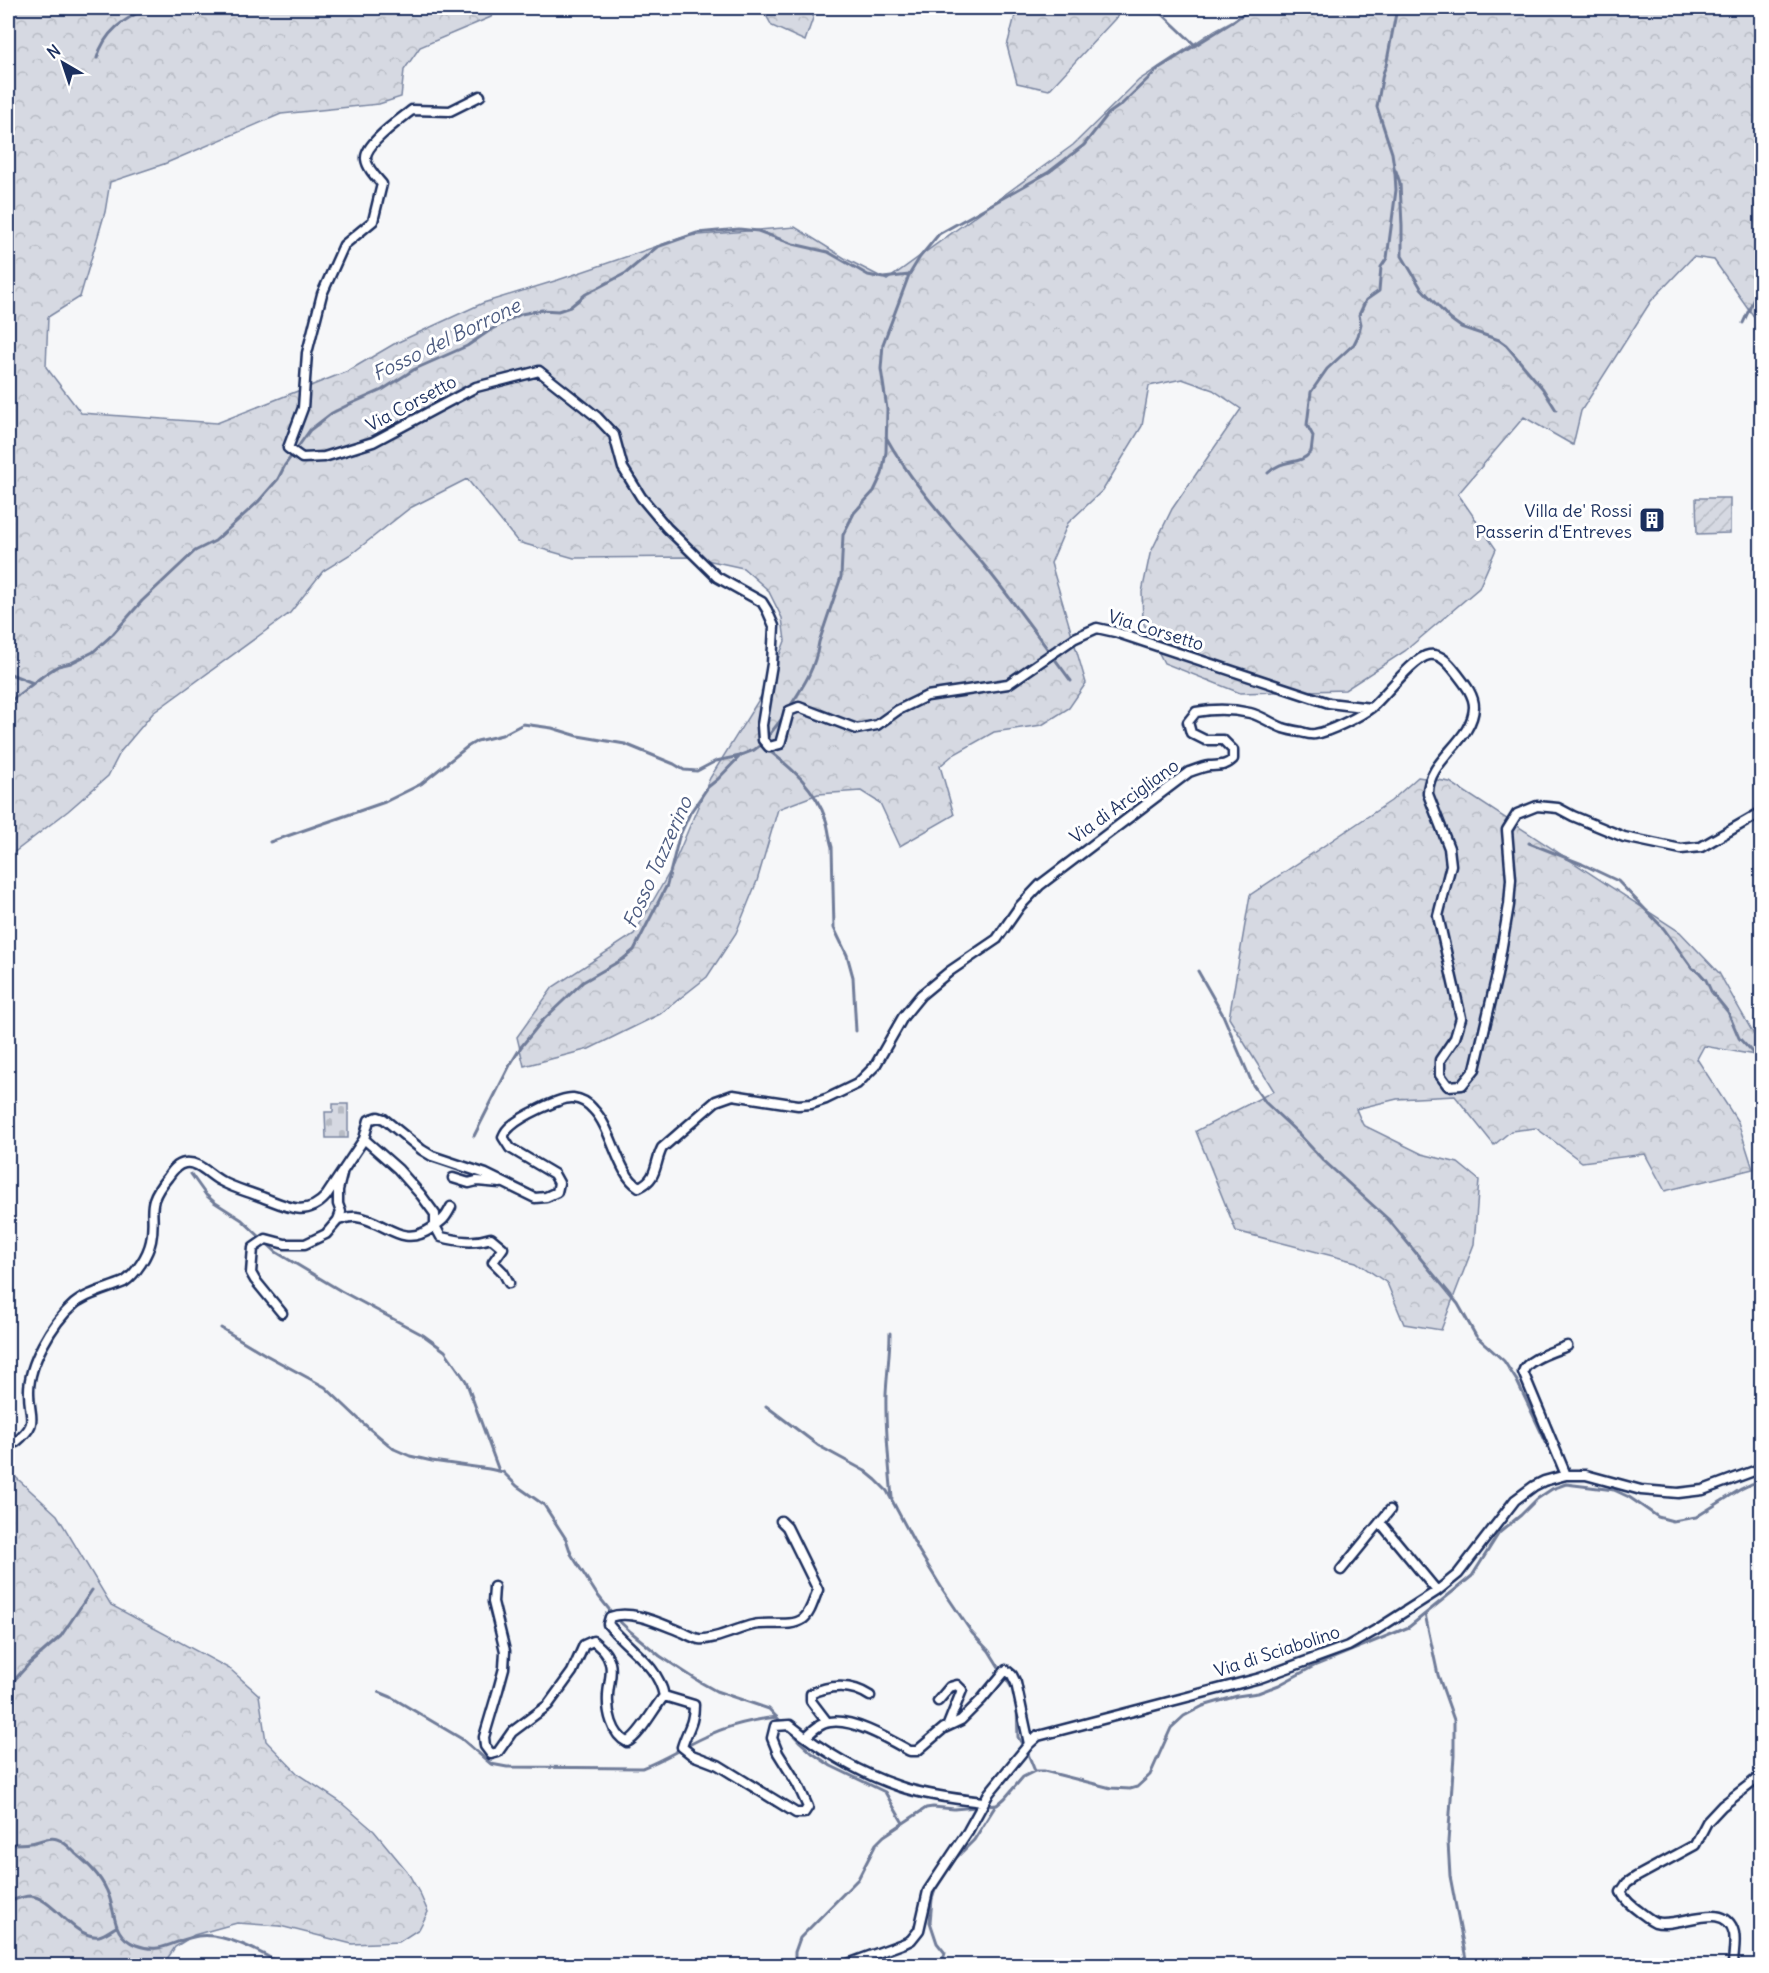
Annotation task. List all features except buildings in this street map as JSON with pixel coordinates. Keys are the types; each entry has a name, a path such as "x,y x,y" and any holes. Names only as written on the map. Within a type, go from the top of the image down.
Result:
{"street":[{"name":"Via Corsetto","path":"480,96 450,111 412,110 368,148 366,158 371,171 382,184 373,221 344,246 322,294 307,353 303,408 288,448 294,453 302,458 324,457 373,442 476,387 539,371 597,417 614,435 623,468 641,497 667,528 717,577 762,602 767,610 774,626 772,664 762,725 765,742 770,747 780,744 789,711 799,706 856,729 877,725 898,710 927,696 1008,684 1075,638 1097,628 1116,632 1329,703 1371,708"},
{"name":"Via di Arcigliano","path":"364,1139 369,1120 378,1117 384,1119 427,1153 486,1174 535,1198 546,1197 557,1192 559,1183 554,1174 510,1148 503,1137 512,1124 561,1100 573,1098 593,1108 606,1128 629,1179 639,1187 652,1179 662,1148 716,1101 732,1095 798,1105 812,1104 849,1088 866,1076 875,1066 903,1017 921,995 950,970 997,939 1020,906 1040,885 1189,772 1208,766 1227,764 1233,759 1233,750 1223,740 1205,740 1191,733 1188,722 1196,712 1218,709 1251,713 1283,728 1314,735 1349,722 1371,708 1417,661 1426,655 1435,655 1452,667 1467,686 1474,708 1468,726 1433,775 1428,786 1428,794 1449,848 1451,865 1438,916 1461,1018 1455,1038 1440,1060 1440,1075 1448,1086 1462,1085 1475,1069 1497,975 1509,905 1511,879 1507,830 1517,814 1537,806 1558,808 1624,837 1681,849 1701,847 1761,812"},
{"path":"8,1439 16,1442 29,1431 32,1418 29,1392 32,1368 44,1342 74,1304 131,1277 151,1242 152,1204 155,1194 178,1165 186,1163 202,1167 233,1188 282,1205 298,1209 313,1207 319,1204 364,1139 398,1169 418,1191 435,1214 435,1226 441,1237 460,1242 480,1242 491,1238 499,1243 503,1248 493,1262 503,1272 509,1283"},
{"path":"282,1313 251,1273 253,1248 266,1239 285,1244 305,1244 326,1234 338,1220 341,1212 338,1204 338,1190 344,1168"},
{"path":"453,1178 469,1182 477,1180 506,1184"},
{"path":"338,1220 356,1217 377,1224 393,1233 413,1236 423,1234 444,1221 451,1207"},
{"path":"1566,1475 1523,1372 1524,1367 1530,1362 1567,1346"},
{"name":"Via di Sciabolino","path":"842,1965 911,1940 919,1930 928,1892 968,1831 983,1802 1029,1744 1046,1733 1260,1678 1348,1646 1437,1591 1463,1570 1509,1507 1524,1492 1544,1481 1566,1475 1586,1475 1641,1490 1678,1493 1703,1490 1761,1468"},
{"path":"1341,1570 1390,1510"},
{"path":"494,1587 493,1602 505,1651 504,1668 484,1737 485,1746 491,1754 498,1752 512,1732 548,1706 572,1672 584,1645 592,1641 604,1650 610,1664 608,1702 612,1723 620,1738 627,1742 634,1739 664,1696 663,1687 637,1651 622,1640 608,1623 610,1617 620,1613 635,1615 700,1639 753,1624 767,1622 786,1624 802,1620 807,1615 818,1590 787,1527 781,1521"},
{"path":"1380,1522 1437,1591"},
{"path":"948,1725 957,1723 966,1715 1006,1670 1016,1683 1029,1744"},
{"path":"806,1737 827,1722 837,1722 872,1731 913,1751 920,1749 948,1725 962,1690 957,1685 950,1687 939,1701"},
{"path":"827,1722 811,1701 811,1694 850,1687 870,1696"},
{"path":"664,1696 694,1705 694,1720 685,1735 682,1747 692,1755 718,1765 796,1813 804,1813 808,1807 798,1785 778,1753 772,1738 775,1726 790,1725 818,1746 900,1787 983,1802"},
{"path":"1733,1965 1734,1933 1729,1923 1721,1916 1655,1922 1624,1900 1621,1892 1627,1883 1636,1877 1695,1845 1707,1822 1722,1806 1761,1775"}],"green space":[{"path":"8,8 500,8 491,17 420,47 404,70 401,97 379,104 281,114 164,164 110,182 105,212 80,297 48,317 46,367 81,413 217,423 348,371 394,344 483,303 687,236 795,227 846,259 887,280 1073,145 1139,80 1215,30 1256,8 1761,8 1761,324 1714,260 1693,257 1651,301 1581,411 1573,445 1524,417 1458,494 1496,549 1479,588 1405,651 1345,690 1240,693 1164,663 1143,622 1142,592 1150,554 1172,509 1241,409 1213,390 1182,379 1149,386 1142,426 1103,490 1068,523 1051,563 1086,683 1069,708 1042,725 994,732 953,755 940,766 954,815 900,846 880,803 861,791 818,794 778,809 757,881 736,933 707,977 660,1014 589,1049 524,1066 517,1037 553,987 634,934 673,866 710,778 768,685 785,641 782,618 768,590 743,568 693,557 574,558 518,542 467,479 410,508 354,552 323,571 290,613 153,713 121,751 108,776 68,811 8,857"},
{"path":"762,8 814,8 805,41 772,26"},
{"path":"1017,8 1125,8 1049,90 1017,83 1007,46"},
{"path":"1696,498 1730,498 1730,533 1697,534"},
{"path":"1418,777 1450,782 1680,932 1719,973 1761,1047 1761,1056 1704,1046 1697,1059 1738,1122 1753,1169 1665,1191 1645,1154 1582,1162 1536,1128 1511,1131 1494,1145 1455,1096 1397,1099 1356,1109 1363,1125 1422,1154 1458,1163 1479,1180 1474,1244 1441,1330 1404,1324 1387,1283 1356,1262 1236,1231 1196,1131 1274,1091 1229,1018 1250,895 1391,801"},
{"path":"333,1104 348,1104 348,1138 326,1138 325,1112 333,1112"},
{"path":"8,1470 57,1515 111,1605 230,1669 259,1695 266,1741 299,1775 339,1801 374,1831 407,1871 428,1912 419,1929 399,1942 352,1944 280,1926 237,1923 194,1935 175,1947 167,1959 168,1965 8,1965"}],"waterway":[{"path":"97,58 110,33 130,17 147,8"},
{"path":"1156,8 1195,45"},
{"name":"Fosso Tazzerino","path":"789,708 812,669 841,577 843,535 854,513 874,491 882,474 886,452 887,409 881,369 883,344 909,275 920,257 939,234 1049,172 1084,145 1108,114 1122,104 1159,68 1251,8"},
{"path":"1268,473 1280,465 1306,457 1311,452 1313,436 1307,425 1311,392 1327,369 1354,344 1361,324 1359,315 1366,300 1379,291 1381,267 1387,258 1396,190 1392,153 1377,107 1397,8"},
{"path":"1396,171 1400,183 1402,256 1421,288 1450,319 1461,327 1499,340 1506,345 1543,389 1556,410"},
{"name":"Fosso del Borrone","path":"8,703 58,666 71,663 93,652 195,551 215,541 258,502 278,479 310,430 332,413 382,390 415,369 467,346 492,329 521,314 542,310 558,311 570,307 586,294 626,273 657,247 697,233 739,229 758,231 793,244 828,252 868,275 883,278 909,275"},
{"path":"1743,323 1756,294 1762,263"},
{"path":"886,437 919,487 1017,607 1071,681"},
{"path":"8,673 33,683"},
{"name":"Fosso Tazzerino","path":"474,1136 510,1065 542,1021 583,982 634,950 667,885 679,837 690,813 708,787 741,755 762,744 784,716"},
{"path":"270,842 385,802 421,784 477,741 502,735 523,724 625,744 684,770 697,771 716,761 740,756"},
{"path":"767,749 802,780 816,798 826,820 832,847 834,928 847,955 853,977 856,1031"},
{"path":"1529,843 1618,881 1664,929 1692,968 1706,980 1711,991 1728,1012 1739,1038 1762,1063"},
{"path":"1198,971 1223,1015 1253,1085 1266,1103 1323,1160 1388,1219 1458,1304 1476,1336 1504,1361 1517,1381 1560,1472"},
{"path":"191,1174 206,1195 242,1220 276,1252 341,1291 423,1335 445,1351 466,1381 499,1471"},
{"path":"221,1328 325,1387 394,1449 410,1456 432,1461 503,1472 517,1486 544,1505 596,1593 616,1618 631,1632 660,1656 716,1691 769,1709 812,1753 831,1766 885,1792 903,1823"},
{"path":"890,1333 886,1407 892,1498"},
{"path":"766,1406 819,1446 865,1471 887,1491 943,1590 972,1633 989,1651 1015,1693"},
{"path":"795,1966 795,1952 800,1938 858,1879 876,1844 884,1836 926,1808 954,1809 997,1805 1023,1777 1035,1771 1044,1771 1111,1788 1137,1787 1150,1775 1171,1728 1184,1716 1203,1706 1237,1696 1258,1693 1279,1685 1316,1665 1409,1627 1472,1576 1499,1533 1537,1499 1552,1489 1566,1484 1614,1490 1629,1497 1658,1517 1673,1521 1696,1517 1741,1489 1762,1479"},
{"path":"8,1687 28,1665 61,1636 92,1590"},
{"path":"1425,1614 1438,1675 1454,1720 1448,1842 1450,1876 1466,1959"},
{"path":"379,1692 462,1739 491,1764 507,1767 642,1768 722,1729 749,1721 777,1717"},
{"path":"1017,1706 1018,1737 1035,1771"},
{"path":"938,1966 945,1953 937,1943 930,1922 935,1890 956,1858 974,1840 996,1805"},
{"path":"8,1844 30,1843 50,1838 64,1843 101,1880 110,1899 118,1929 128,1941 136,1945 145,1948 160,1948 198,1936 219,1937 254,1949 284,1966"},
{"path":"8,1902 27,1896 39,1898 80,1931 90,1935 99,1936 116,1927"}],"place":[{"name":"Villa de' Rossi Passerin d'Entreves","path":"1652,520"}]}
